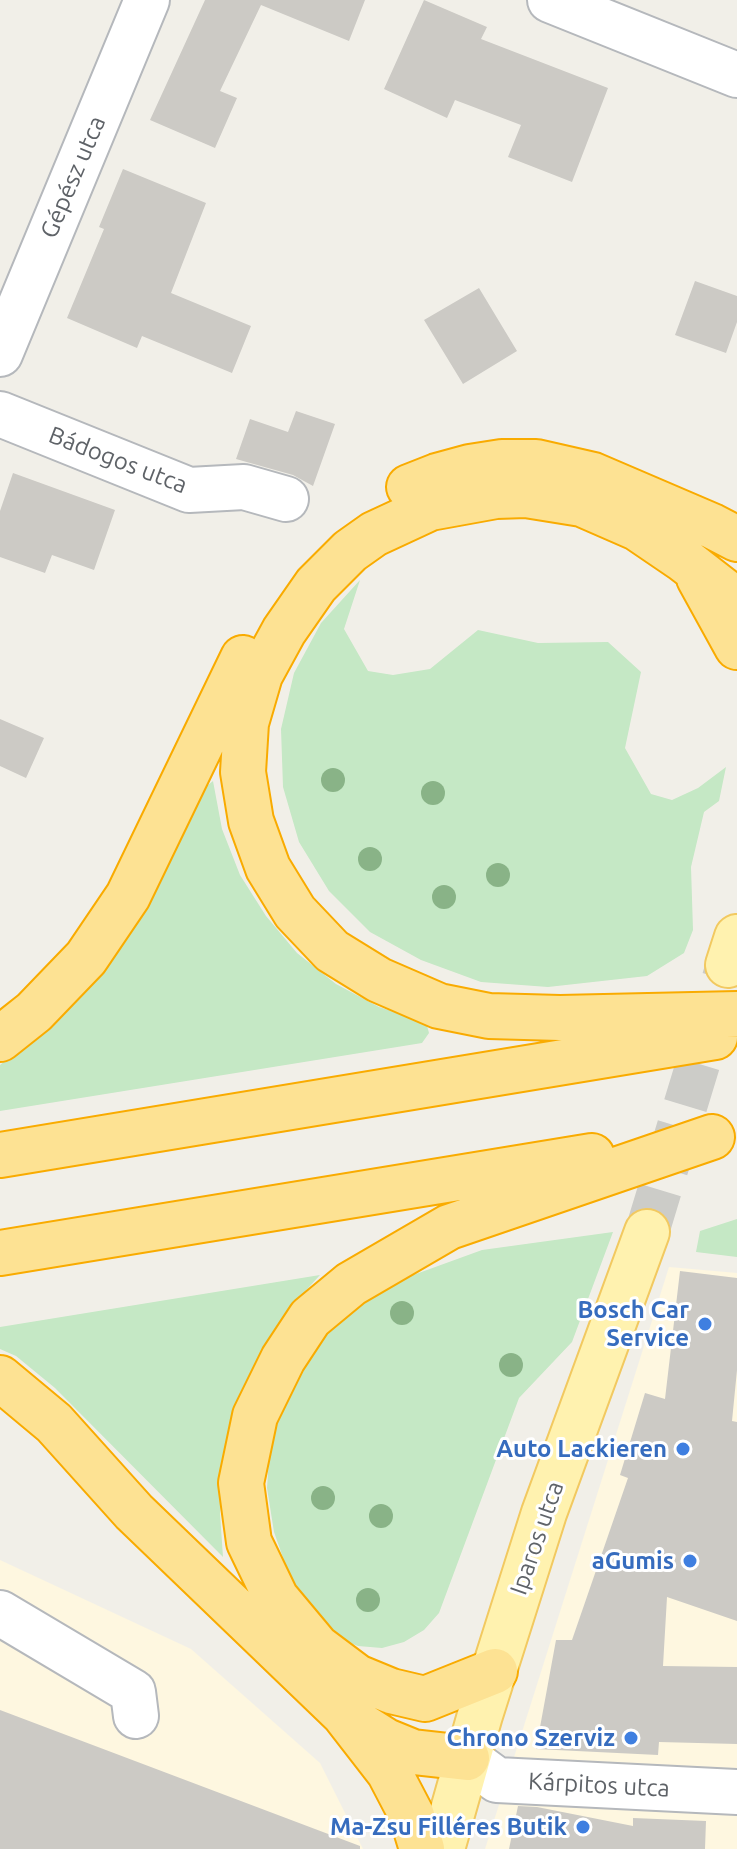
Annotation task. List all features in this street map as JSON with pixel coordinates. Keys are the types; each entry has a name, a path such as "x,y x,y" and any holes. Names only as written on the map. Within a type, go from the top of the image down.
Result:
{"highway":[{"path":"0,1039 34,1012 86,958 128,896 257,630 293,570 341,525 393,495 437,476 502,462 536,462 593,475 737,539"},
{"path":"737,601 637,528 582,504 526,495 486,497 430,508 374,534 350,551 316,585 284,631 260,675 246,723 243,772 251,821 268,868 295,912 332,951 379,980 439,1006 489,1016 560,1018 737,1014"},
{"path":"694,569 737,647"},
{"path":"0,1155 737,1033"},
{"path":"0,1253 725,1135"},
{"path":"495,1671 425,1699 391,1691 357,1677 317,1647 276,1598 249,1542 241,1483 255,1416 283,1359 310,1318 351,1284 449,1227 725,1135"},
{"path":"0,1378 54,1423 134,1512 344,1714 389,1772 412,1816 422,1849"},
{"path":"391,1691 437,1728 467,1758"},
{"path":"344,1714 386,1741 413,1752 467,1758"}],"main road":[{"name":"Iparos utca","path":"442,1849 467,1758 544,1513 647,1232"}],"street":[{"name":"Gépész utca","path":"0,354 147,0"},
{"path":"550,0 737,75"},
{"name":"Bádogos utca","path":"0,414 189,490 244,487 286,499"},
{"path":"0,1613 133,1692 136,1716"},
{"name":"Kárpitos utca","path":"467,1758 497,1780 737,1792"}],"shaded area":[{"path":"669,1267 737,1273 737,1849 485,1849"},
{"path":"0,1560 191,1649 320,1763 363,1849 0,1849"}],"green space":[{"path":"360,580 344,629 368,671 393,675 430,669 478,630 538,643 608,642 641,672 625,748 651,794 672,800 698,788 726,767 719,801 704,812 691,867 693,930 684,953 647,976 548,987 481,982 421,960 370,932 329,891 299,842 283,787 281,729 294,673 321,623"},
{"path":"213,781 222,829 240,875 266,916 297,953 336,984 379,1007 426,1022 429,1033 422,1043 0,1111 0,1065 44,1029 137,918 174,855 203,789"},
{"path":"737,1219 737,1257 696,1252 700,1231"},
{"path":"613,1232 572,1342 519,1398 439,1613 424,1630 404,1642 382,1648 358,1646 337,1638 305,1605 287,1569 274,1532 267,1488 270,1443 282,1400 331,1326 365,1298 405,1278 482,1250"},
{"path":"320,1275 290,1308 265,1344 246,1384 232,1425 223,1469 220,1513 223,1557 55,1388 16,1356 0,1349 0,1327"}],"building":[{"path":"205,0 365,0 349,41 261,5 220,91 237,98 215,148 150,120"},
{"path":"424,0 487,27 481,39 608,88 572,182 508,157 521,125 455,100 447,118 384,89"},
{"path":"123,169 206,203 171,293 251,326 232,373 142,336 137,348 67,318 104,229 99,227"},
{"path":"695,281 737,296 737,322 726,353 675,335"},
{"path":"479,288 517,351 463,384 424,320"},
{"path":"296,411 335,424 313,486 293,475 236,459 250,419 288,432"},
{"path":"13,473 115,510 94,570 52,555 45,573 0,557 0,511"},
{"path":"0,719 44,738 26,778 0,766"},
{"path":"680,1271 737,1278 737,1370 732,1421 737,1422 737,1621 667,1597 663,1666 737,1667 737,1744 659,1742 658,1755 536,1749 556,1640 572,1640 628,1478 620,1475 645,1393 665,1399"},
{"path":"0,1710 360,1846 360,1849 0,1849"},
{"path":"518,1806 633,1826 633,1818 706,1821 705,1849 509,1849"}],"tunnel":[{"path":"647,1232 728,965"}],"place":[{"name":"Bosch Car Service","path":"705,1324"},
{"name":"Auto Lackieren","path":"683,1449"},
{"name":"aGumis","path":"690,1561"},
{"name":"Chrono Szerviz","path":"631,1738"},
{"name":"Ma-Zsu Filléres Butik","path":"583,1827"}]}
